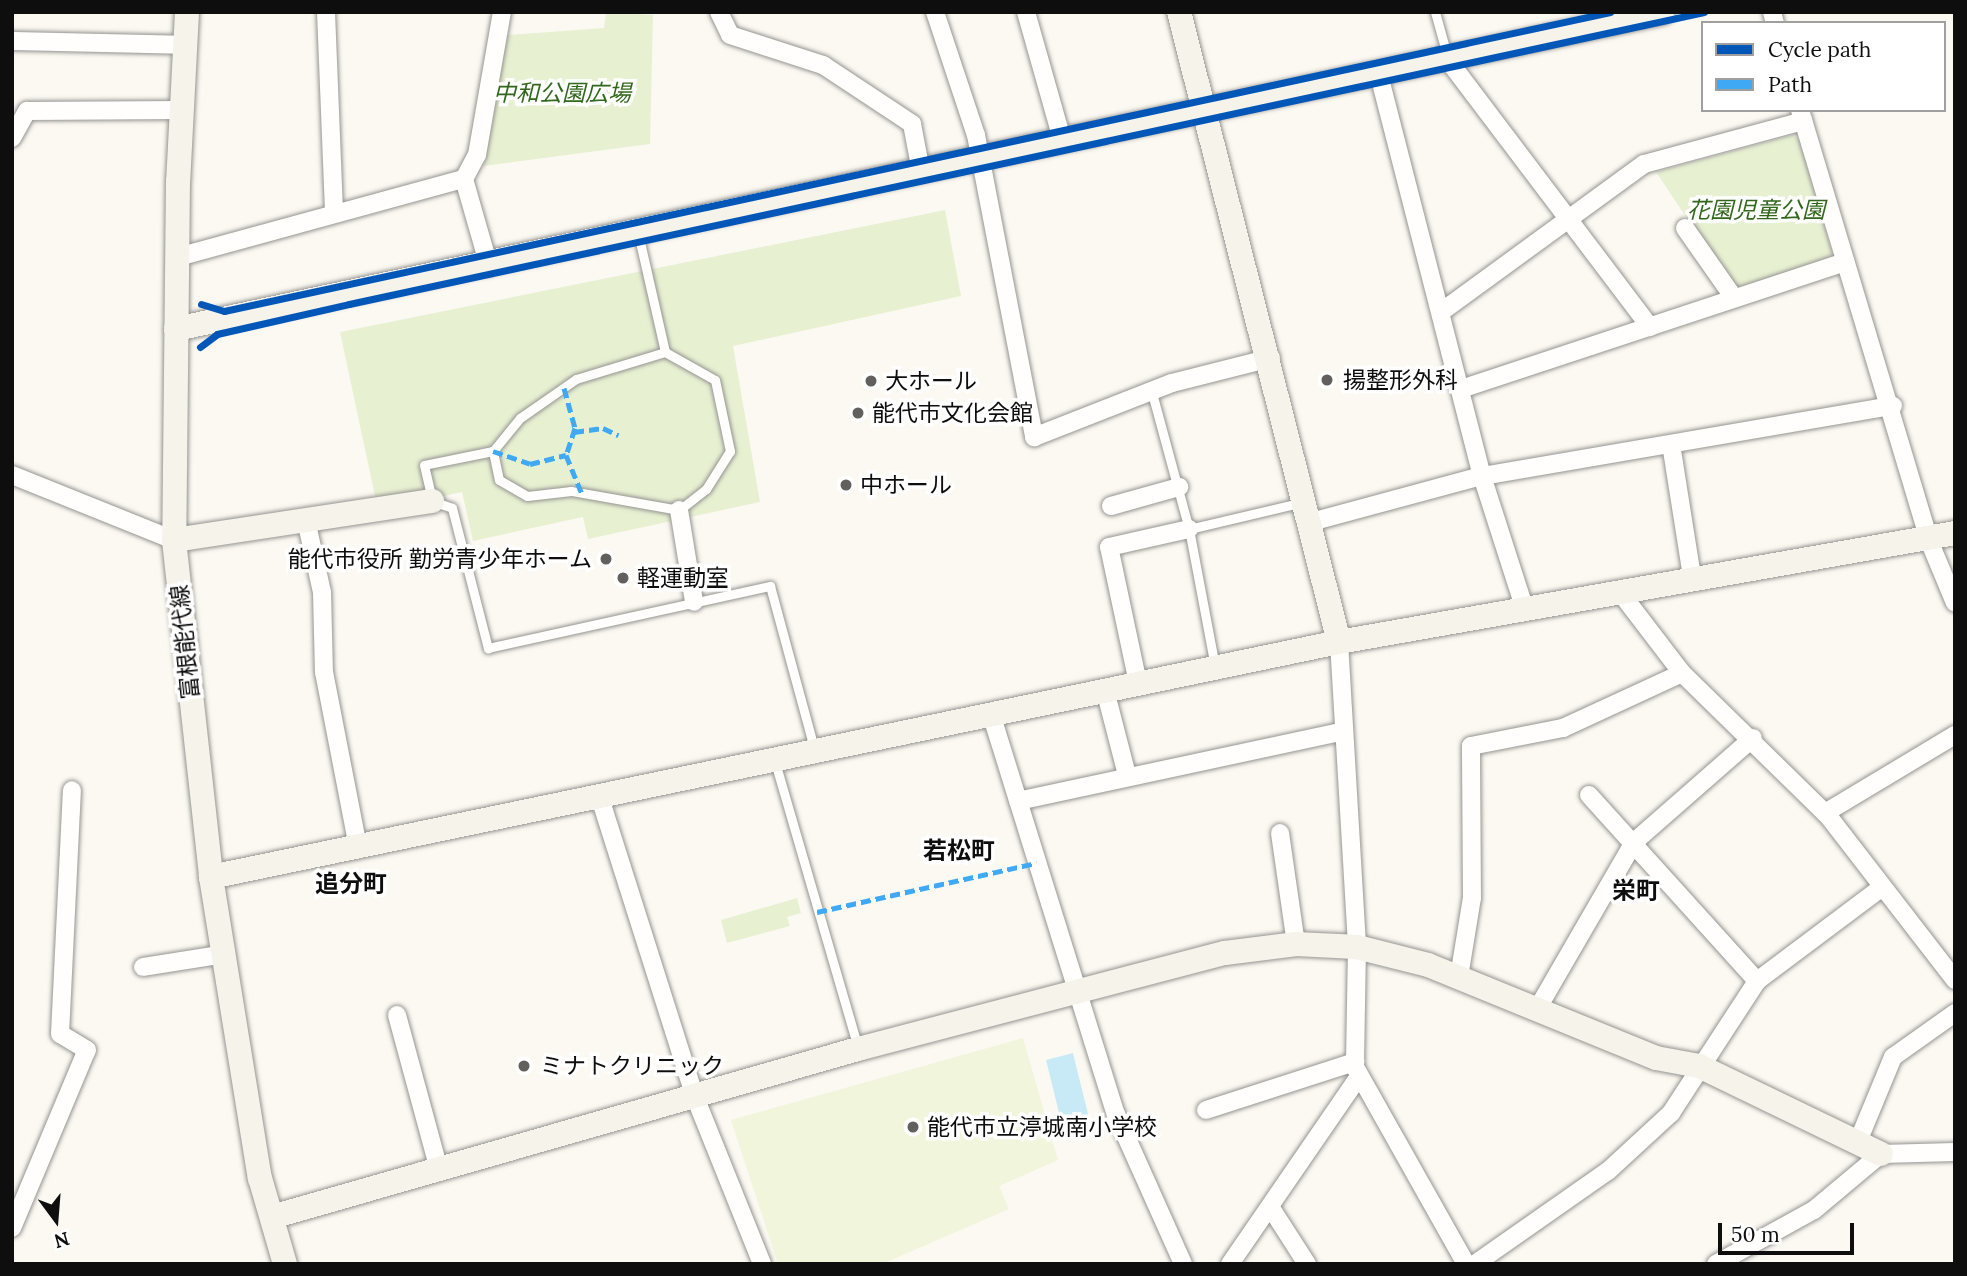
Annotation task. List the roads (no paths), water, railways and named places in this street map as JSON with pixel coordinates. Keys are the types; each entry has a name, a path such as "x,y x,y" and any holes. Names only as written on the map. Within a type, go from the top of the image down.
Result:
{"street":[{"name":"富根能代線","path":"187,12 180,110 174,540 211,877 271,1217 285,1264"},
{"path":"326,12 334,213"},
{"path":"489,265 464,179 477,155 502,12"},
{"path":"719,12 730,35 823,65 912,124 921,171"},
{"path":"935,12 979,160 1034,437 1152,393 1271,358"},
{"path":"1026,12 1063,143"},
{"path":"1179,12 1271,358 1339,642 1341,732 1357,947 1357,1070 1466,1264"},
{"path":"176,329 1206,113 1647,14"},
{"path":"12,41 183,45"},
{"path":"1448,60 1570,217 1650,327"},
{"path":"1379,75 1482,476 1525,610"},
{"path":"12,138 27,111 180,110"},
{"path":"1441,312 1644,164 1802,116 1893,406 1928,538 1955,603"},
{"path":"178,257 464,179"},
{"path":"1685,228 1734,299"},
{"path":"1461,389 1846,262"},
{"path":"1308,512 1482,476 1893,406"},
{"path":"1671,444 1692,577"},
{"path":"12,475 174,540 432,501"},
{"path":"1111,506 1179,488"},
{"path":"679,510 694,602"},
{"path":"306,520 322,592 324,672 358,848"},
{"path":"1138,683 1109,547 1189,529"},
{"path":"211,877 992,717 1105,690 1339,642 1525,610 1692,577 1955,533"},
{"path":"1620,592 1682,673 1753,738 1825,813 1953,974"},
{"path":"1459,976 1472,898 1471,746 1563,728 1682,673"},
{"path":"1105,690 1127,775"},
{"path":"992,717 1075,994 1116,1114 1183,1264"},
{"path":"1018,801 1127,775 1341,732"},
{"path":"1825,813 1955,735"},
{"path":"1539,1006 1634,842 1753,738"},
{"path":"12,1228 87,1050 60,1034 72,790"},
{"path":"1589,795 1757,981"},
{"path":"600,798 695,1097 762,1264"},
{"path":"1280,833 1296,944"},
{"path":"1475,1264 1608,1171 1671,1113 1699,1066 1757,981 1882,887"},
{"path":"271,1217 859,1049 1225,953 1296,944 1357,947 1459,976 1539,1006 1656,1058 1699,1066 1860,1139 1881,1154 1955,1152"},
{"path":"143,967 225,954"},
{"path":"1860,1139 1893,1057 1955,1013"},
{"path":"397,1015 439,1170"},
{"path":"1206,1110 1357,1070"},
{"path":"1230,1264 1271,1208 1357,1070"},
{"path":"1716,1264 1814,1210 1881,1154"},
{"path":"1271,1208 1307,1264"}],"lane":[{"path":"1436,12 1448,60"},
{"path":"638,233 665,352"},
{"path":"494,451 499,480 527,496 571,491 679,510 706,489 730,451 715,380 665,352 576,379 520,418 494,451 424,465 432,501 452,508 488,648 770,586 815,753"},
{"path":"1152,393 1189,529 1215,667"},
{"path":"1189,529 1308,512"},
{"path":"775,762 859,1049"}],"water":[{"path":"1073,1053 1089,1118 1062,1125 1046,1060"}],"place":[{"name":"揚整形外科","path":"1327,380"},
{"name":"大ホール","path":"871,381"},
{"name":"能代市文化会館","path":"858,413"},
{"name":"中ホール","path":"846,485"},
{"name":"能代市役所 勤労青少年ホーム","path":"606,559"},
{"name":"軽運動室","path":"623,578"},
{"name":"ミナトクリニック","path":"524,1066"},
{"name":"能代市立渟城南小学校","path":"913,1127"}],"district":[{"name":"若松町","path":"959,851"},
{"name":"追分町","path":"351,884"},
{"name":"栄町","path":"1636,891"}],"park label":[{"name":"中和公園広場","path":"562,93"},
{"name":"花園児童公園","path":"1756,210"}]}
